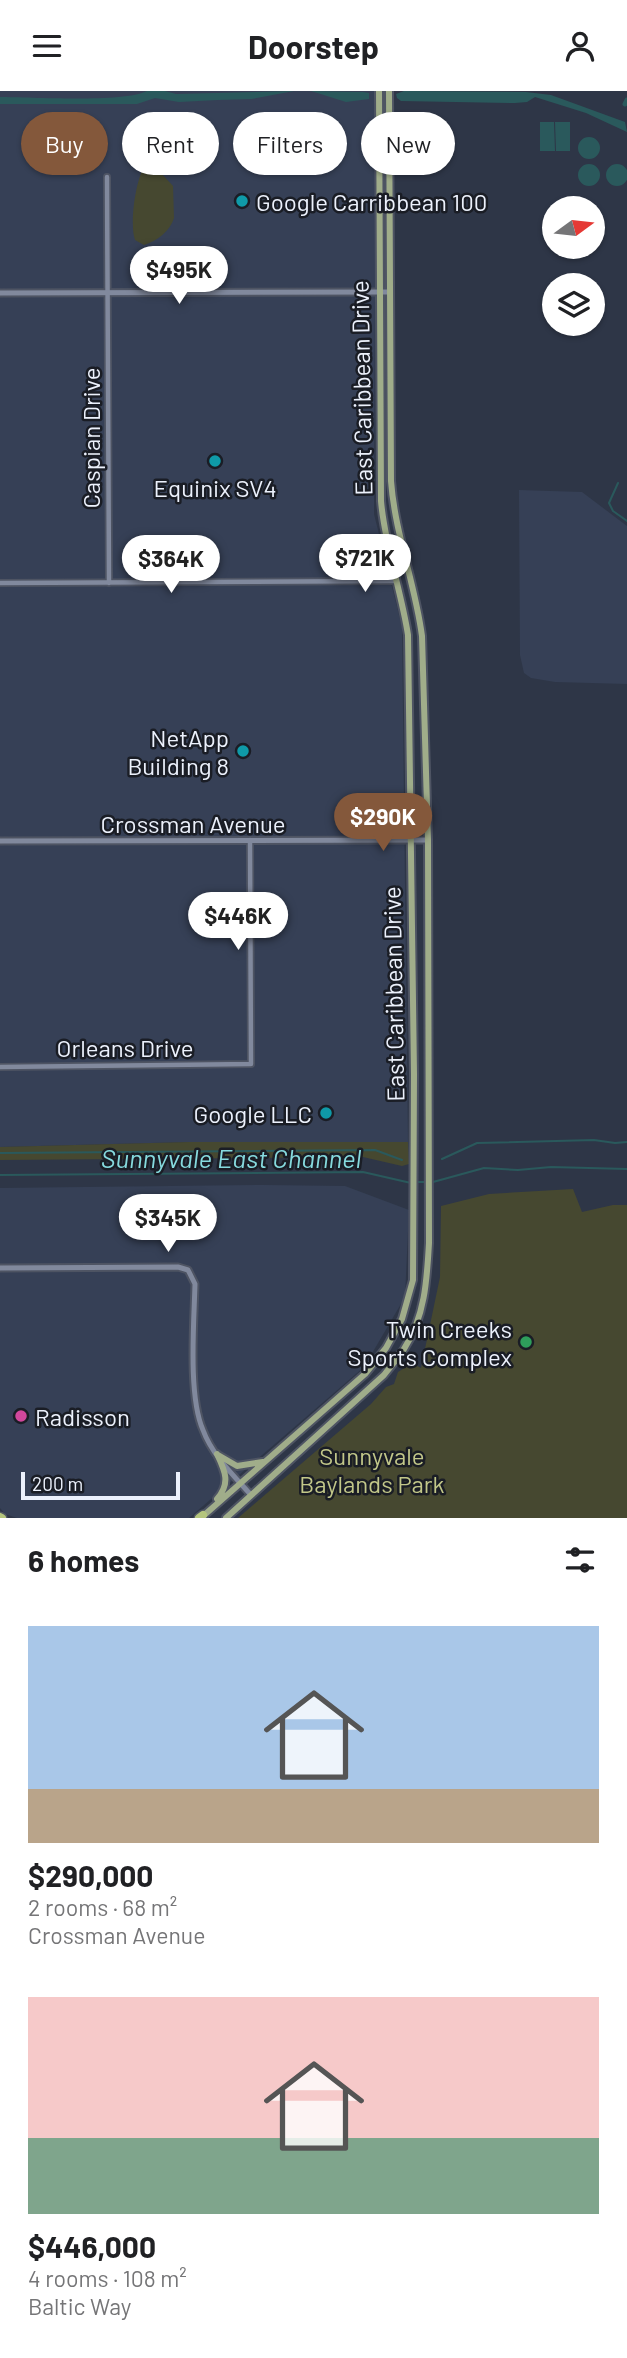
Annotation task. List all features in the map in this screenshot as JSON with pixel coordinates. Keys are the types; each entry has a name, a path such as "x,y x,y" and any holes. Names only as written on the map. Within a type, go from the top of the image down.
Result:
{"main road":[{"name":"East Caribbean Drive","path":"201,1517 365,1374 386,1348 402,1319 413,1280 408,635 386,544 381,501 379,91"},
{"name":"East Caribbean Drive","path":"226,1518 384,1375 404,1349 417,1323 426,1288 428,840 422,636 418,605 396,525 392,493 389,91"},
{"path":"216,1454 237,1466 265,1462"},
{"path":"201,1517 221,1496 226,1483 227,1475 216,1454"}],"street":[{"name":"Caspian Drive","path":"107,177 108,583"},
{"path":"0,293 390,292"},
{"path":"0,583 397,581"},
{"name":"Orleans Drive","path":"0,1067 251,1064 250,840"},
{"name":"Crossman Avenue","path":"0,841 428,840"},
{"path":"0,1268 178,1267 188,1270 195,1285 194,1333 198,1412 203,1433 216,1454 251,1495"}],"shaded area":[{"path":"0,91 376,91 376,112 361,112 361,175 376,175 374,514 402,627 408,1142 189,1142 0,1147"},
{"path":"147,91 176,94 294,91 252,99 179,102 155,98 137,104 0,104 0,97 98,98 135,95"},
{"path":"311,91 363,92 369,93 369,99 346,102"},
{"path":"404,91 526,92 551,95 625,122 627,132 586,113 535,97 527,102 515,103 401,101 396,94"},
{"path":"540,122 554,122 555,151 540,151"},
{"path":"555,122 570,122 570,151 556,151"},
{"path":"589,137 597,140 600,148 597,156 589,159 581,156 578,148 581,140"},
{"path":"589,164 597,167 600,175 597,183 589,186 581,183 578,175 581,167"},
{"path":"617,164 625,167 628,175 625,183 617,186 609,183 606,175 609,167"},
{"path":"519,490 582,492 627,526 627,684 555,682 531,678 524,673 520,655"},
{"path":"345,1186 409,1210 405,1297 364,1367 189,1518 17,1518 5,1514 0,1508 0,1188"}],"green space":[{"path":"140,175 163,175 173,186 174,218 162,235 144,245 135,240 133,232"},
{"path":"189,1142 408,1142 409,1164 402,1166 363,1157 0,1160 0,1147"},
{"name":"Twin Creeks Sports Complex","path":"573,1189 582,1212 613,1205 627,1205 627,1518 238,1518 371,1404 386,1387 394,1384 398,1372 412,1363 421,1368 440,1277 441,1206 489,1194"}],"waterway":[{"path":"625,104 627,100"},
{"path":"618,483 609,503 613,511 627,521"},
{"path":"442,1159 477,1143 594,1140 627,1142"},
{"path":"0,1153 375,1150 402,1160"},
{"name":"Sunnyvale East Channel","path":"416,1182 433,1182 484,1168 627,1169"},
{"name":"Sunnyvale East Channel","path":"0,1175 363,1172 411,1183"}],"place":[{"name":"Google Carribbean 100","path":"242,201"},
{"name":"Equinix SV4","path":"215,461"},
{"name":"NetApp Building 8","path":"243,751"},
{"name":"Google LLC","path":"326,1113"},
{"name":"Twin Creeks Sports Complex","path":"526,1342"},
{"name":"Radisson","path":"21,1416"}],"park label":[{"name":"Sunnyvale Baylands Park","path":"372,1469"}]}
